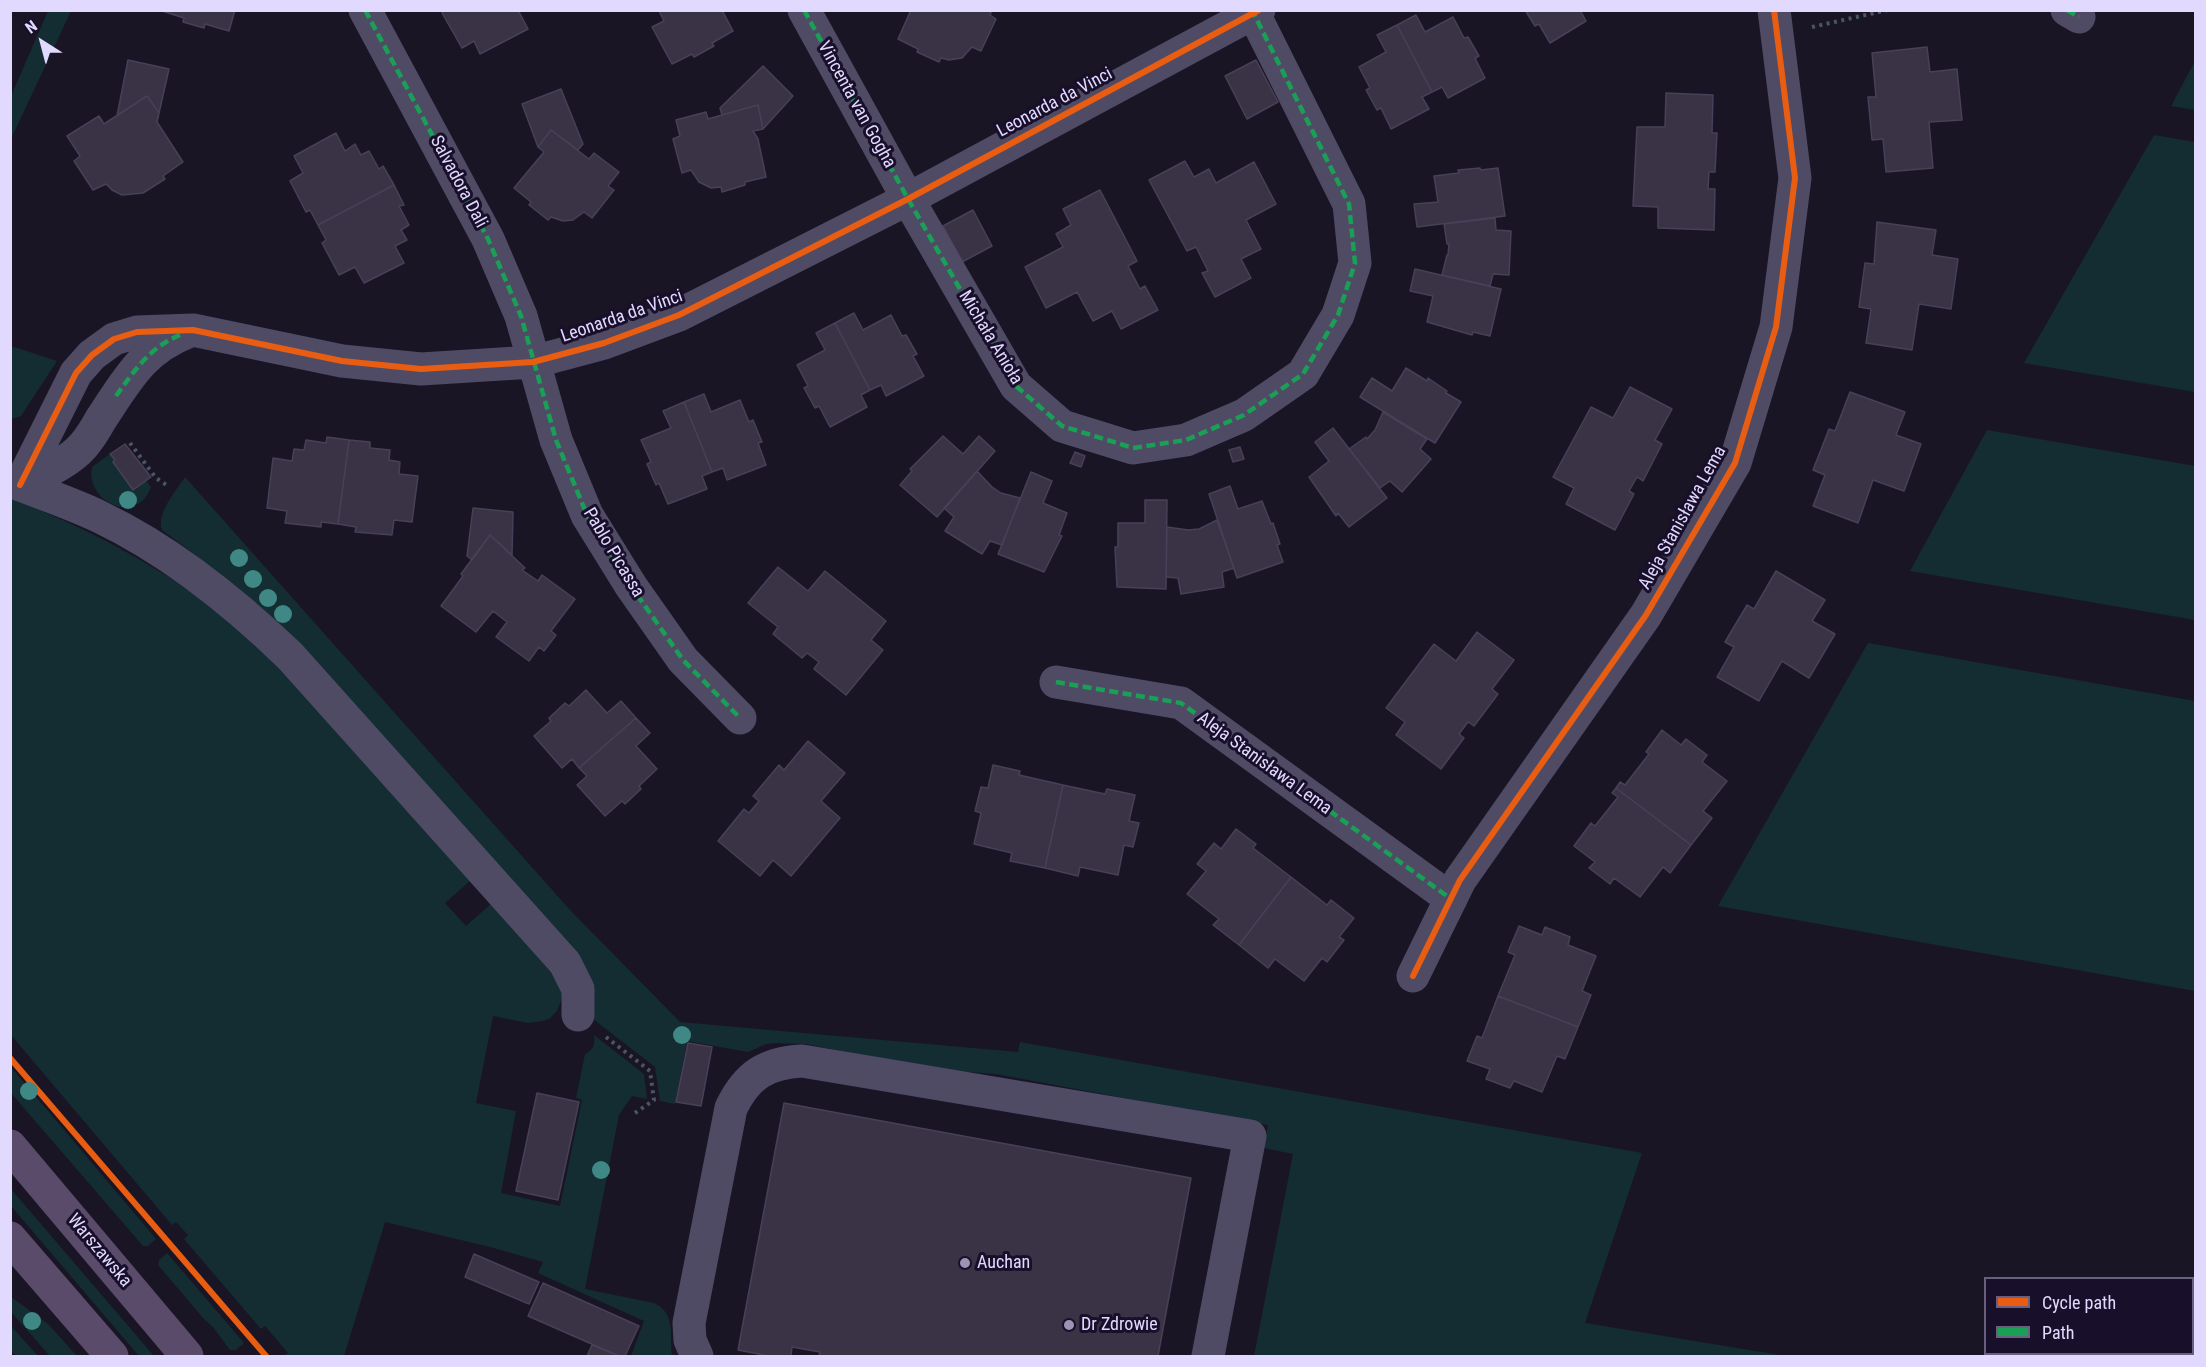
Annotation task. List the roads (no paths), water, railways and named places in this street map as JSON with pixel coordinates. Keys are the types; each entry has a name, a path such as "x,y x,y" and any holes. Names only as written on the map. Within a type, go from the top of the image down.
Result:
{"main road":[{"name":"Warszawska","path":"10,1146 187,1356"},
{"path":"10,1238 112,1356"}],"street":[{"name":"Salvadora Dali","path":"365,10 488,239 521,316 533,362"},
{"name":"Vincenta van Gogha","path":"804,10 908,199"},
{"name":"Leonarda da Vinci","path":"15,483 76,373 92,355 114,339 138,332 192,330 342,361 421,369 533,362 604,343 679,315 908,199 1255,11"},
{"name":"Michała Anioła","path":"908,199 1016,386 1062,426 1133,448 1186,440 1244,415 1303,374 1338,315 1355,263 1349,204 1255,11"},
{"name":"Aleja Stanisława Lema","path":"1413,976 1460,880 1646,615 1735,463 1776,327 1795,178 1776,22"},
{"path":"15,483 61,464 83,447 129,378 148,354 168,340 192,330"},
{"name":"Pablo Picassa","path":"533,362 556,440 587,515 631,586 683,660 740,718"},
{"path":"15,483 99,516 136,536 213,588 251,618 298,665 565,963 578,989 578,1015"},
{"name":"Aleja Stanisława Lema","path":"1056,682 1181,703 1451,898"},
{"path":"697,1356 690,1340 689,1323 731,1108 737,1094 750,1078 765,1068 782,1062 802,1061 1250,1136 1208,1356"}],"place":[{"name":"Auchan","path":"965,1263"},
{"name":"Dr Zdrowie","path":"1069,1325"}]}
